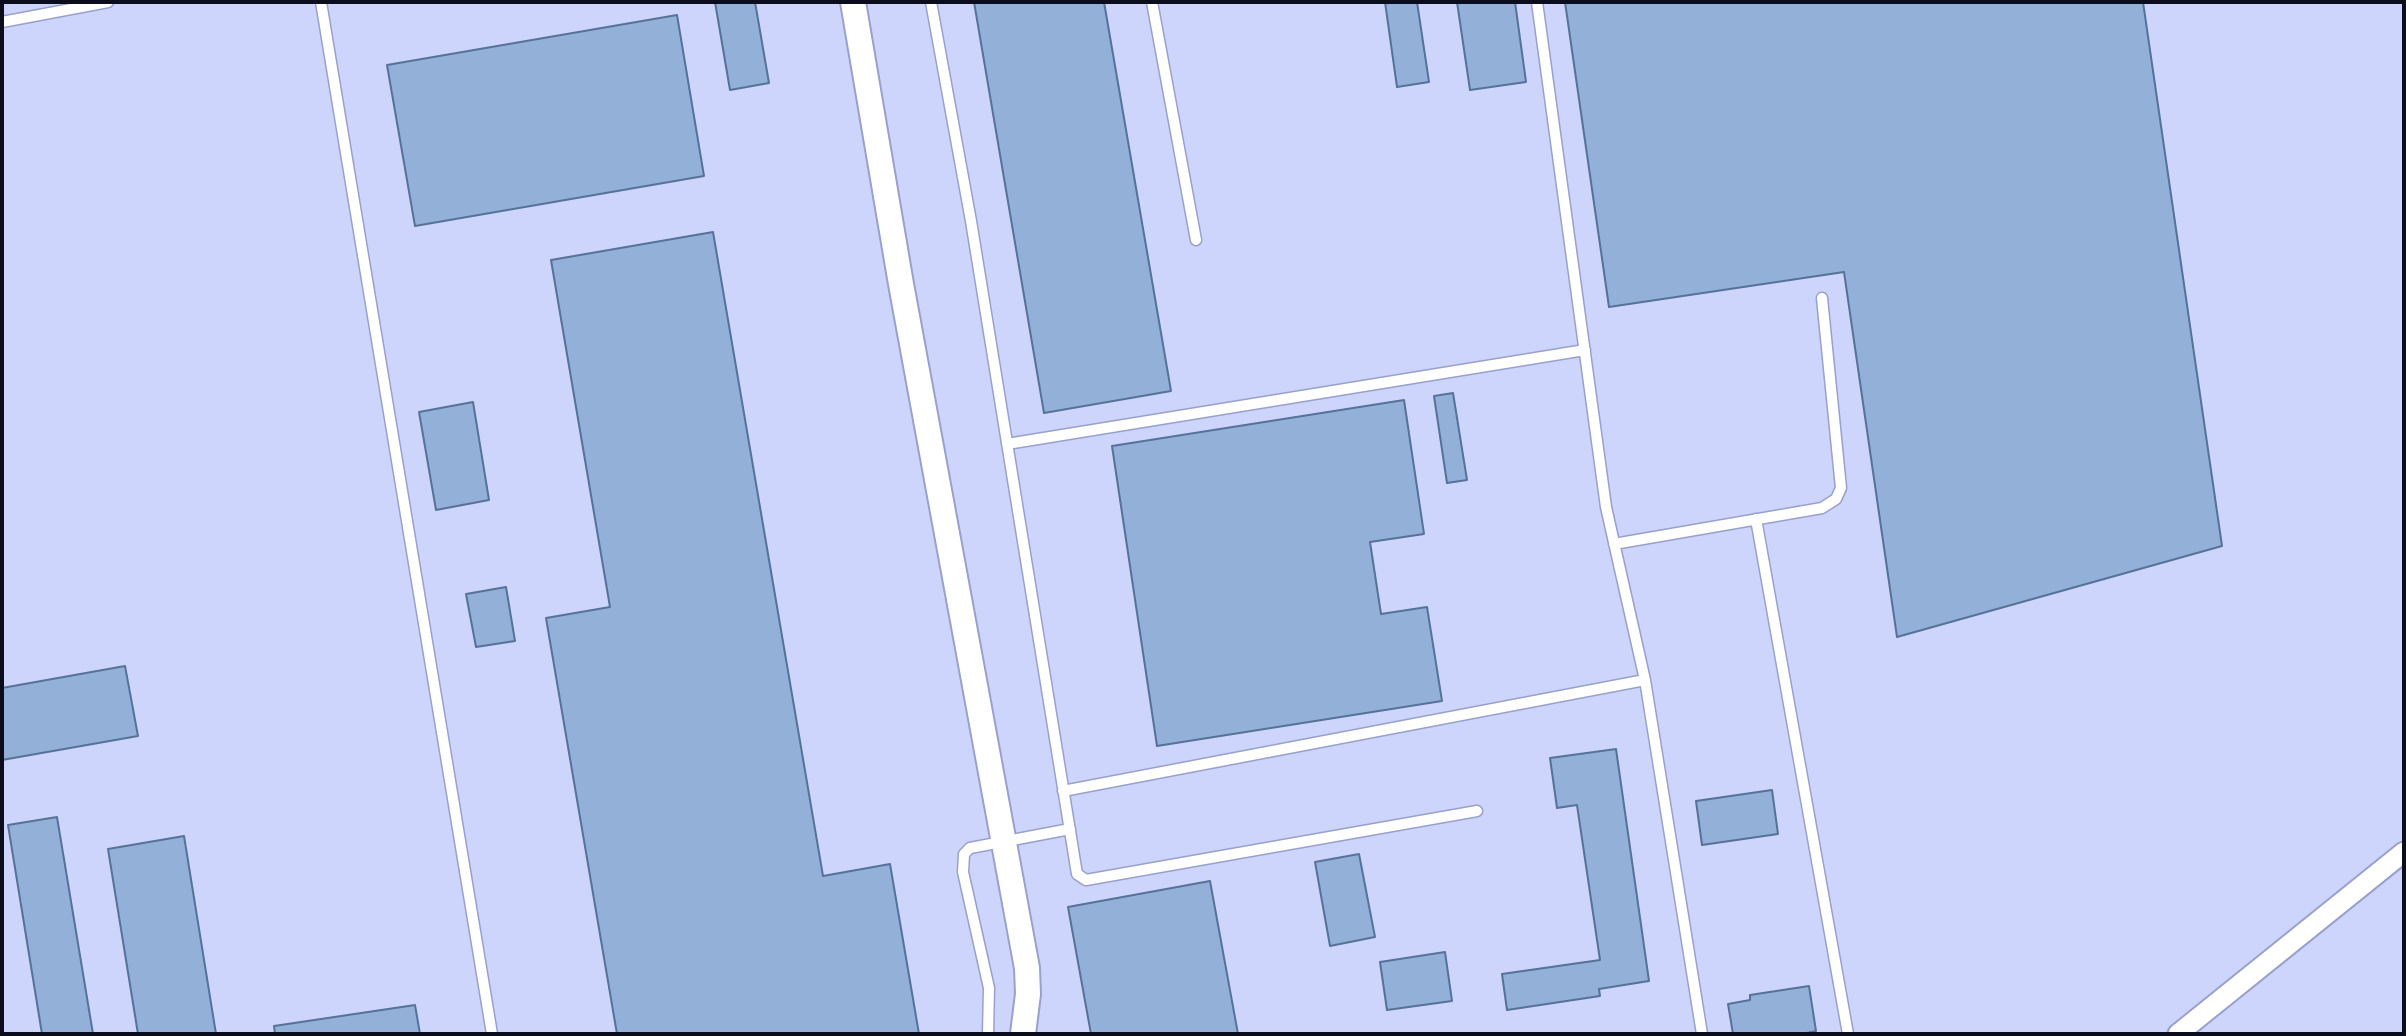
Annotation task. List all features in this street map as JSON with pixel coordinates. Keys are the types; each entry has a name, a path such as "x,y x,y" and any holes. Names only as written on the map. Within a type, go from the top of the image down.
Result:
{"street":[{"path":"853,2 920,394 1027,968 1028,994 1023,1034"},
{"path":"2178,1034 2404,852"}],"lane":[{"path":"2,22 108,2"},
{"path":"321,2 492,1034"},
{"path":"931,2 971,221 1077,874 1086,880 1477,811"},
{"path":"1152,2 1196,240"},
{"path":"1537,2 1606,507 1645,680 1702,1034"},
{"path":"1614,544 1822,508 1836,499 1841,488 1822,298"},
{"path":"1007,444 1585,350"},
{"path":"1756,519 1848,1034"},
{"path":"1063,791 1645,680"},
{"path":"988,1034 989,988 963,872 964,854 970,848 1070,829"}],"building":[{"path":"715,2 755,2 769,83 730,90"},
{"path":"974,2 1104,2 1171,391 1044,413"},
{"path":"1385,2 1417,2 1429,82 1397,87"},
{"path":"1457,2 1515,2 1526,82 1470,90"},
{"path":"1565,2 2143,2 2222,546 1897,637 1844,272 1609,307"},
{"path":"677,15 704,176 415,226 387,65"},
{"path":"713,232 823,876 890,864 919,1034 617,1034 546,618 610,607 551,260"},
{"path":"1453,393 1467,480 1447,483 1434,396"},
{"path":"1404,400 1424,534 1370,542 1381,614 1427,607 1442,701 1157,746 1112,446"},
{"path":"473,402 489,500 436,510 419,412"},
{"path":"506,587 515,641 476,647 466,594"},
{"path":"125,666 138,736 2,760 2,688"},
{"path":"1616,749 1649,981 1599,989 1600,996 1507,1010 1502,974 1600,960 1577,805 1557,808 1550,758"},
{"path":"1772,790 1778,834 1702,845 1696,801"},
{"path":"57,817 93,1034 42,1034 8,825"},
{"path":"184,836 216,1034 138,1034 108,849"},
{"path":"1359,854 1375,937 1330,946 1315,862"},
{"path":"1210,881 1238,1034 1091,1034 1068,907"},
{"path":"1445,952 1452,1001 1387,1010 1380,962"},
{"path":"1809,986 1816,1031 1802,1034 1733,1034 1728,1004 1750,1000 1750,995"},
{"path":"415,1005 420,1034 275,1034 274,1026"}]}
